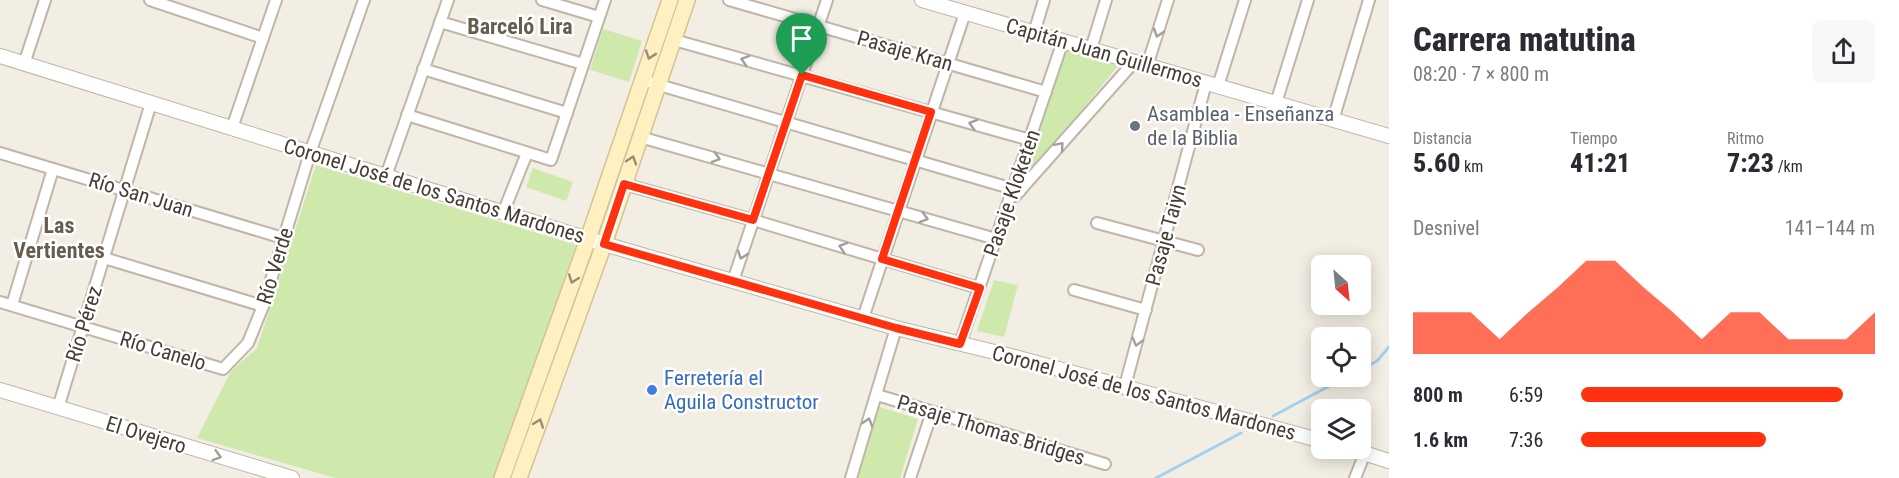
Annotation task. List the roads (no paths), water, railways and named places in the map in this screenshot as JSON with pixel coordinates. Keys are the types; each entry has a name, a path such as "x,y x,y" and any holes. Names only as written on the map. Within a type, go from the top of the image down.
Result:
{"main road":[{"path":"502,478 588,239 670,0"},
{"path":"519,478 604,244 687,0"}],"street":[{"path":"24,64 45,0"},
{"path":"150,0 263,38"},
{"path":"232,128 276,0"},
{"name":"Río Verde","path":"223,369 248,342 263,306 310,153 364,0"},
{"path":"386,176 448,0"},
{"path":"542,0 599,17"},
{"path":"407,115 550,160 605,0"},
{"name":"Pasaje Kran","path":"729,0 1046,92"},
{"path":"733,281 827,0"},
{"name":"Capitán Juan Guillermos","path":"922,0 1333,120 1388,133"},
{"path":"1034,33 1044,0"},
{"path":"1091,49 1106,0"},
{"path":"642,80 1016,190 1141,64 1168,0"},
{"name":"Pasaje Taiyn","path":"1125,386 1164,241 1212,85 1245,0"},
{"path":"1276,103 1308,0"},
{"path":"1333,120 1369,0"},
{"path":"863,318 965,13"},
{"path":"440,22 583,64"},
{"path":"674,40 1029,140"},
{"name":"Pasaje Kloketen","path":"960,344 1007,206 1016,190 1029,140 1064,41"},
{"name":"Coronel José de los Santos Mardones","path":"0,56 604,244 896,328 1125,386 1311,438"},
{"path":"423,69 567,113"},
{"name":"Río Pérez","path":"58,408 151,103"},
{"path":"639,137 996,239"},
{"name":"Río San Juan","path":"0,153 283,238"},
{"path":"504,213 527,153"},
{"path":"12,305 53,169"},
{"path":"624,184 980,288"},
{"path":"1097,223 1198,250"},
{"path":"104,258 263,306"},
{"path":"1074,290 1146,310"},
{"name":"Río Canelo","path":"0,302 223,369"},
{"path":"851,478 896,328"},
{"name":"El Ovejero","path":"0,390 292,478"},
{"name":"Pasaje Thomas Bridges","path":"877,395 1105,464"},
{"path":"910,478 932,412"},
{"path":"1371,455 1389,461"},
{"path":"1355,478 1363,459"}],"waterway":[{"path":"1371,364 1377,361 1389,347"},
{"path":"1273,416 1327,387"},
{"path":"1156,478 1241,433"}],"place":[{"name":"Asamblea - Enseñanza de la Biblia","path":"1135,126"},
{"name":"Ferretería el Aguila Constructor","path":"652,390"}],"district":[{"name":"Barceló Lira","path":"520,26"},
{"name":"Las Vertientes","path":"59,238"}]}
